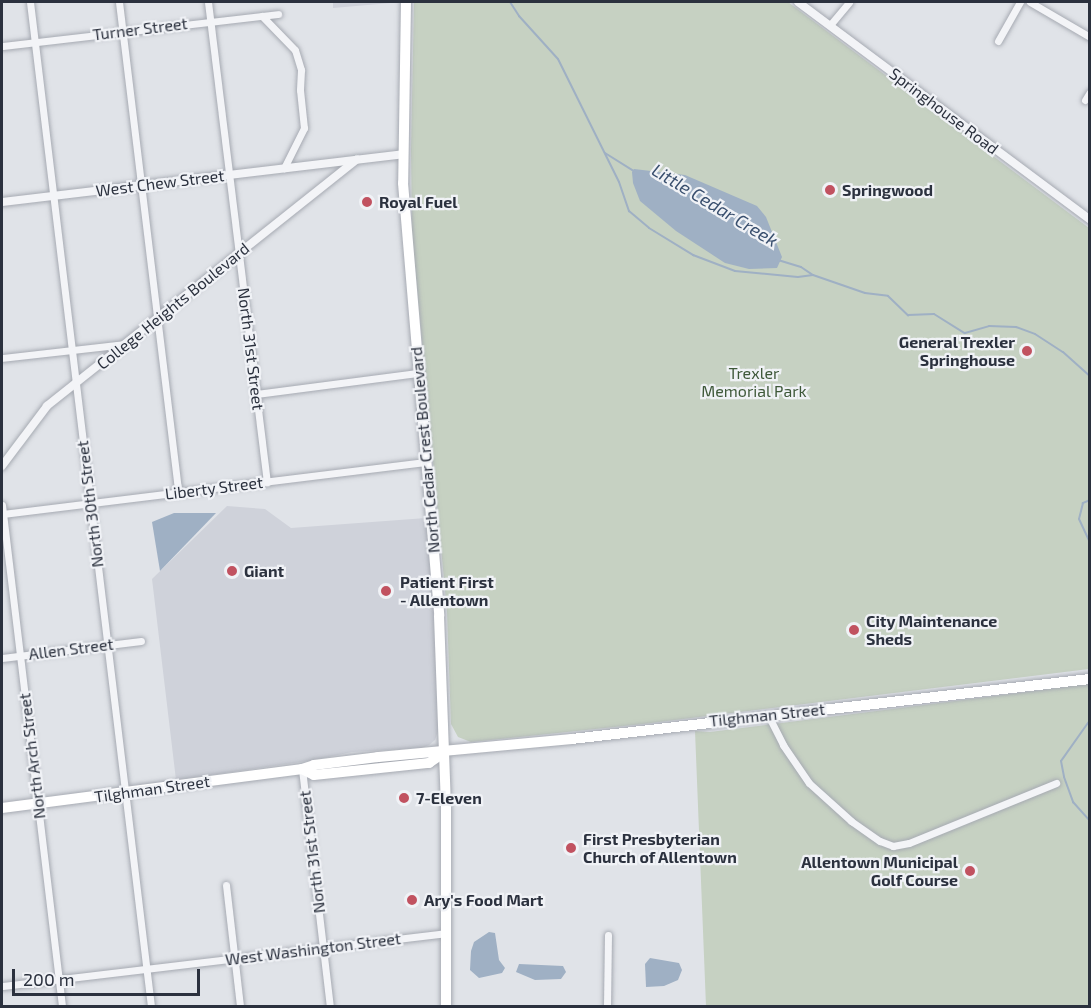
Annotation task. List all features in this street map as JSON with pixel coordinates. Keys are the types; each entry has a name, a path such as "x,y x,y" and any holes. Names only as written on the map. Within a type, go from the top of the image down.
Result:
{"main road":[{"name":"North Cedar Crest Boulevard","path":"406,2 403,154 405,231 439,616 445,752 446,1006"},
{"name":"Tilghman Street","path":"2,808 430,750 445,752 1089,678"}],"street":[{"name":"North 30th Street","path":"30,2 151,1006"},
{"path":"119,2 178,492"},
{"name":"North 31st Street","path":"208,2 267,482"},
{"name":"Springhouse Road","path":"798,2 1089,220"},
{"path":"830,25 849,2"},
{"path":"998,41 1020,2"},
{"path":"1030,2 1089,37"},
{"name":"Turner Street","path":"2,46 278,14"},
{"path":"262,16 295,50 301,70 300,90 304,128 284,168"},
{"path":"1085,100 1089,93"},
{"name":"West Chew Street","path":"2,202 403,154"},
{"name":"College Heights Boulevard","path":"2,466 47,406 357,159"},
{"path":"318,164 331,168 338,174"},
{"path":"2,358 125,344"},
{"path":"256,393 418,373"},
{"name":"Liberty Street","path":"2,514 426,462"},
{"name":"North Arch Street","path":"2,505 62,1006"},
{"name":"Allen Street","path":"2,658 141,641"},
{"path":"768,715 783,745 808,783 851,821 880,841 893,846 909,843 1056,783"},
{"name":"North 31st Street","path":"302,769 330,1006"},
{"path":"226,885 240,1006"},
{"name":"West Washington Street","path":"2,986 446,933"},
{"path":"607,1006 608,935"}],"shaded area":[{"path":"333,2 402,2 333,8"},
{"path":"227,506 265,509 291,528 426,518 437,652 439,728 435,740 422,748 352,752 314,760 176,780 152,579"}],"green space":[{"name":"Trexler Memorial Park","path":"414,2 788,2 1089,228 1089,669 643,724 471,742 458,737 451,724 447,612 412,234"},
{"name":"Allentown Municipal Golf Course","path":"1089,684 1089,1006 706,1006 695,731 710,732"}],"water":[{"path":"634,169 685,175 757,206 766,217 782,257 777,268 749,269 725,263 676,231 640,201 633,183"},
{"path":"174,513 216,513 160,571 152,522"},
{"path":"489,932 495,933 499,960 505,968 502,973 479,978 470,970 471,951 474,942"},
{"path":"650,958 679,963 682,970 678,980 664,986 646,987 645,964"},
{"path":"519,964 563,966 566,972 561,979 535,980 516,972"}],"waterway":[{"name":"Little Cedar Creek","path":"510,2 519,16 558,59 619,182 629,211 649,228 693,255 735,271 798,277 813,275 865,293 888,296 908,315 934,314 965,333 989,326 1016,327 1035,334 1063,352 1090,376"},
{"name":"Little Cedar Creek","path":"605,153 635,172"},
{"name":"Little Cedar Creek","path":"778,260 801,267 813,275"},
{"name":"Little Cedar Creek","path":"1090,500 1083,503 1079,519 1090,543"},
{"name":"Little Cedar Creek","path":"1090,720 1061,761 1073,802 1090,821"}],"place":[{"name":"Springwood","path":"830,190"},
{"name":"Royal Fuel","path":"367,202"},
{"name":"General Trexler Springhouse","path":"1027,351"},
{"name":"Giant","path":"232,571"},
{"name":"Patient First - Allentown","path":"386,591"},
{"name":"City Maintenance Sheds","path":"854,630"},
{"name":"7-Eleven","path":"404,798"},
{"name":"First Presbyterian Church of Allentown","path":"571,848"},
{"name":"Allentown Municipal Golf Course","path":"970,871"},
{"name":"Ary's Food Mart","path":"412,900"}]}
